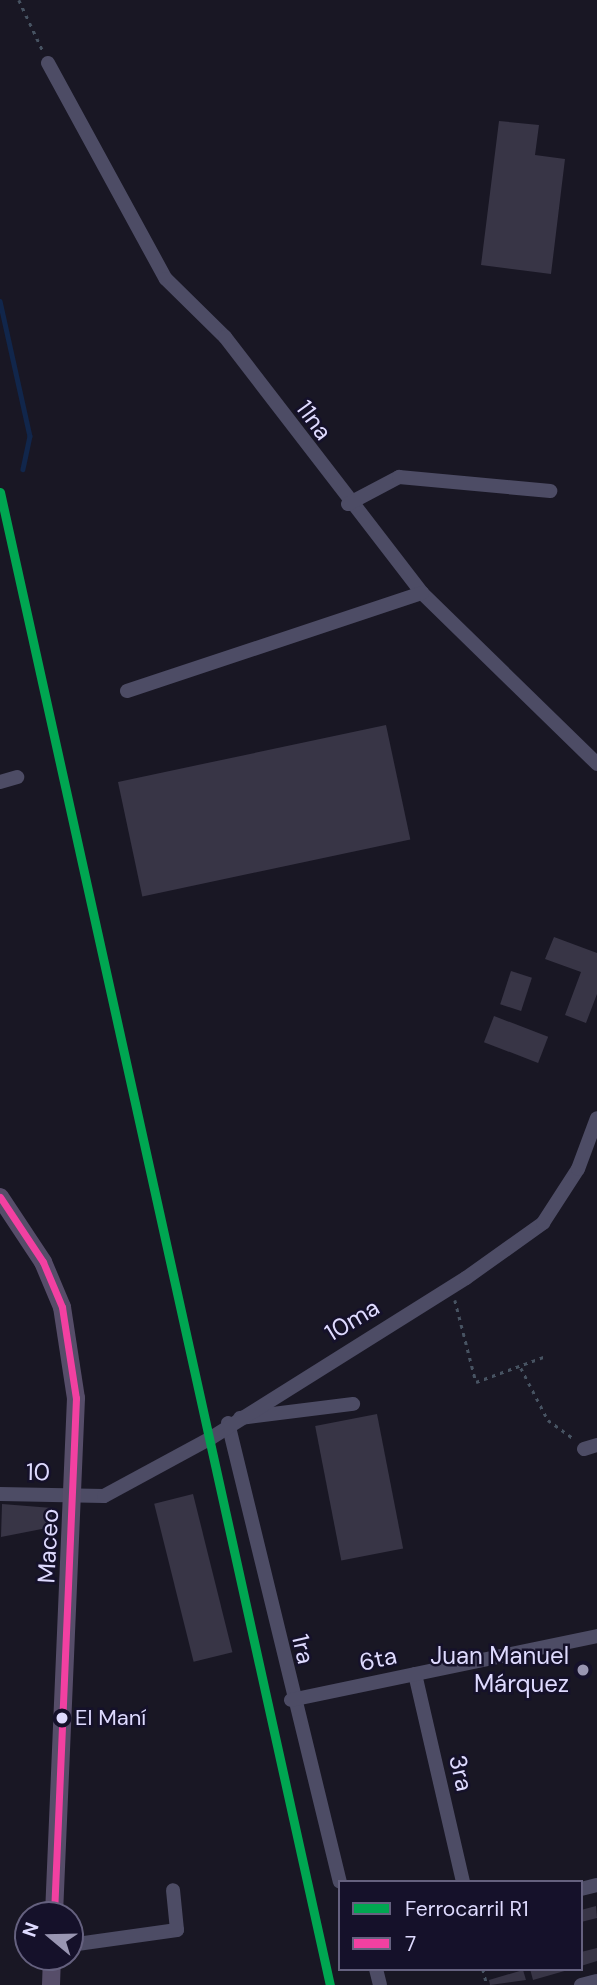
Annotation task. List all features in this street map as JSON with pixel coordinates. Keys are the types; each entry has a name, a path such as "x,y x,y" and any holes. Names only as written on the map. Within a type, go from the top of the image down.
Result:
{"main road":[{"name":"Maceo","path":"0,1197 43,1262 62,1307 76,1398 75,1495 55,1901"}],"street":[{"name":"11na","path":"48,63 166,279 225,337 348,504 422,593 597,764"},
{"path":"348,504 400,477 550,491"},
{"path":"127,691 422,593"},
{"path":"0,782 17,777"},
{"name":"10ma","path":"75,1495 104,1496 452,1286 542,1223 578,1169 597,1118"},
{"path":"232,1421 353,1404"},
{"name":"1ra","path":"232,1421 291,1700 339,1880"},
{"name":"10","path":"0,1494 75,1495"},
{"name":"6ta","path":"291,1700 597,1636"},
{"name":"3ra","path":"415,1674 463,1880"},
{"path":"84,1943 177,1930 173,1890"},
{"path":"581,1985 597,1981"}],"path":[{"path":"19,0 48,63"},
{"path":"452,1286 476,1382 547,1356"},
{"path":"521,1367 548,1420 590,1447"}],"building":[{"path":"499,121 539,125 535,155 565,159 551,274 481,265"},
{"path":"386,725 410,839 142,896 118,782"},
{"path":"554,937 597,953 597,994 586,1023 565,1015 581,972 545,959"},
{"path":"511,971 532,978 521,1011 500,1004"},
{"path":"494,1016 548,1037 538,1063 484,1042"},
{"path":"377,1414 403,1548 341,1561 315,1426"},
{"path":"193,1494 232,1652 194,1662 154,1504"},
{"path":"2,1504 52,1508 52,1527 1,1537"},
{"path":"596,1906 597,1918 583,1922 583,1909"},
{"path":"597,1948 597,1961 583,1965 583,1952"},
{"path":"523,1971 526,1980 490,1985 489,1980"},
{"path":"531,1971 564,1971 533,1980"}],"waterway":[{"path":"0,301 30,436 23,469"}],"rail line":[{"name":"R1","path":"0,492 330,1985"}],"transit line":[{"name":"7","path":"0,1197 43,1262 62,1307 76,1398 55,1901"}],"place":[{"name":"Juan Manuel Márquez","path":"583,1670"},
{"name":"El Maní","path":"62,1718"}]}
